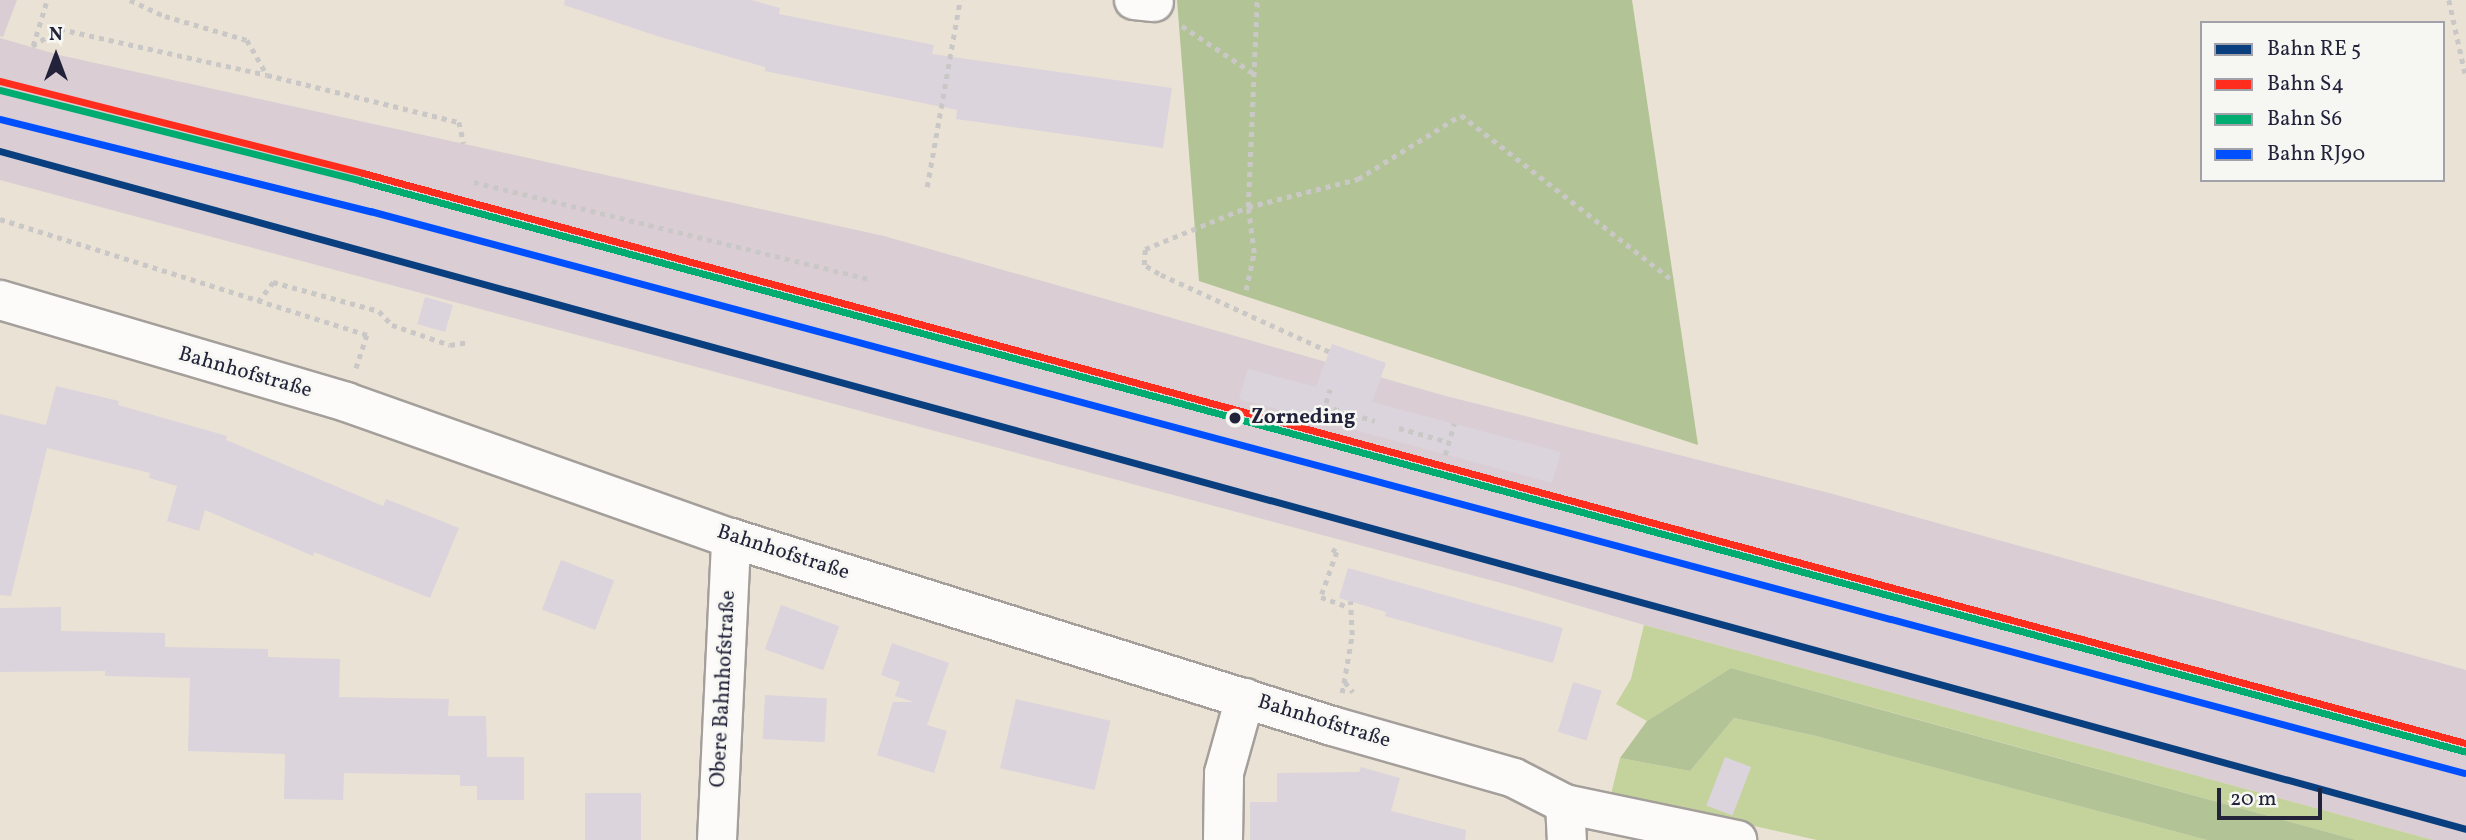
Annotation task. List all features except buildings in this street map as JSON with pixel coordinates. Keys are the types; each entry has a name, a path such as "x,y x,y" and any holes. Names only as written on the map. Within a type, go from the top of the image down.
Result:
{"street":[{"name":"Bahnhofstraße","path":"0,300 346,402 732,538 1245,698 1514,778 1566,822 1737,840"},
{"name":"Obere Bahnhofstraße","path":"717,840 732,538"},
{"path":"1223,840 1224,773 1245,698"}],"path":[{"path":"47,0 32,46 60,29 267,75 459,121 464,143"},
{"path":"130,0 165,16 247,40 267,75"},
{"path":"928,187 960,0"},
{"path":"1246,290 1254,253 1248,207 1257,0"},
{"path":"2449,0 2466,77"},
{"path":"1144,1 1254,74"},
{"path":"1329,352 1144,265 1145,249 1248,207 1358,179 1461,115 1670,278"},
{"path":"474,182 870,279"},
{"path":"0,219 367,335"},
{"path":"258,302 273,282 379,311 392,325 450,345 470,342"},
{"path":"1320,422 1329,390"},
{"path":"1324,407 1375,421"},
{"path":"1445,455 1454,423"},
{"path":"1399,428 1448,442"},
{"path":"1332,549 1336,552 1321,597 1349,604 1352,635 1345,682"}],"shaded area":[{"path":"0,0 17,0 3,37 0,36"},
{"path":"0,38 59,55 884,236 1446,396 1833,494 2466,670 2466,840 2433,840 1644,625 1516,587 0,180"}],"green space":[{"path":"1177,0 1632,0 1698,445 1199,281"},
{"path":"1644,625 2433,840 2356,840 1731,668 1647,721 1616,704 1631,679"},
{"path":"1731,668 2356,840 2207,840 1816,736 1734,718 1690,771 1620,758 1647,721"},
{"path":"1734,718 1816,736 2207,840 1817,840 1611,794 1620,758 1690,771"}],"transit line":[{"path":"0,151 2466,829"}],"rail line":[{"name":"S4","path":"0,81 363,173 2466,743"},
{"name":"S6","path":"0,90 361,181 2464,751"},
{"name":"RJ90","path":"0,119 370,211 2464,773"}],"place":[{"name":"Zorneding","path":"1235,418"}]}
